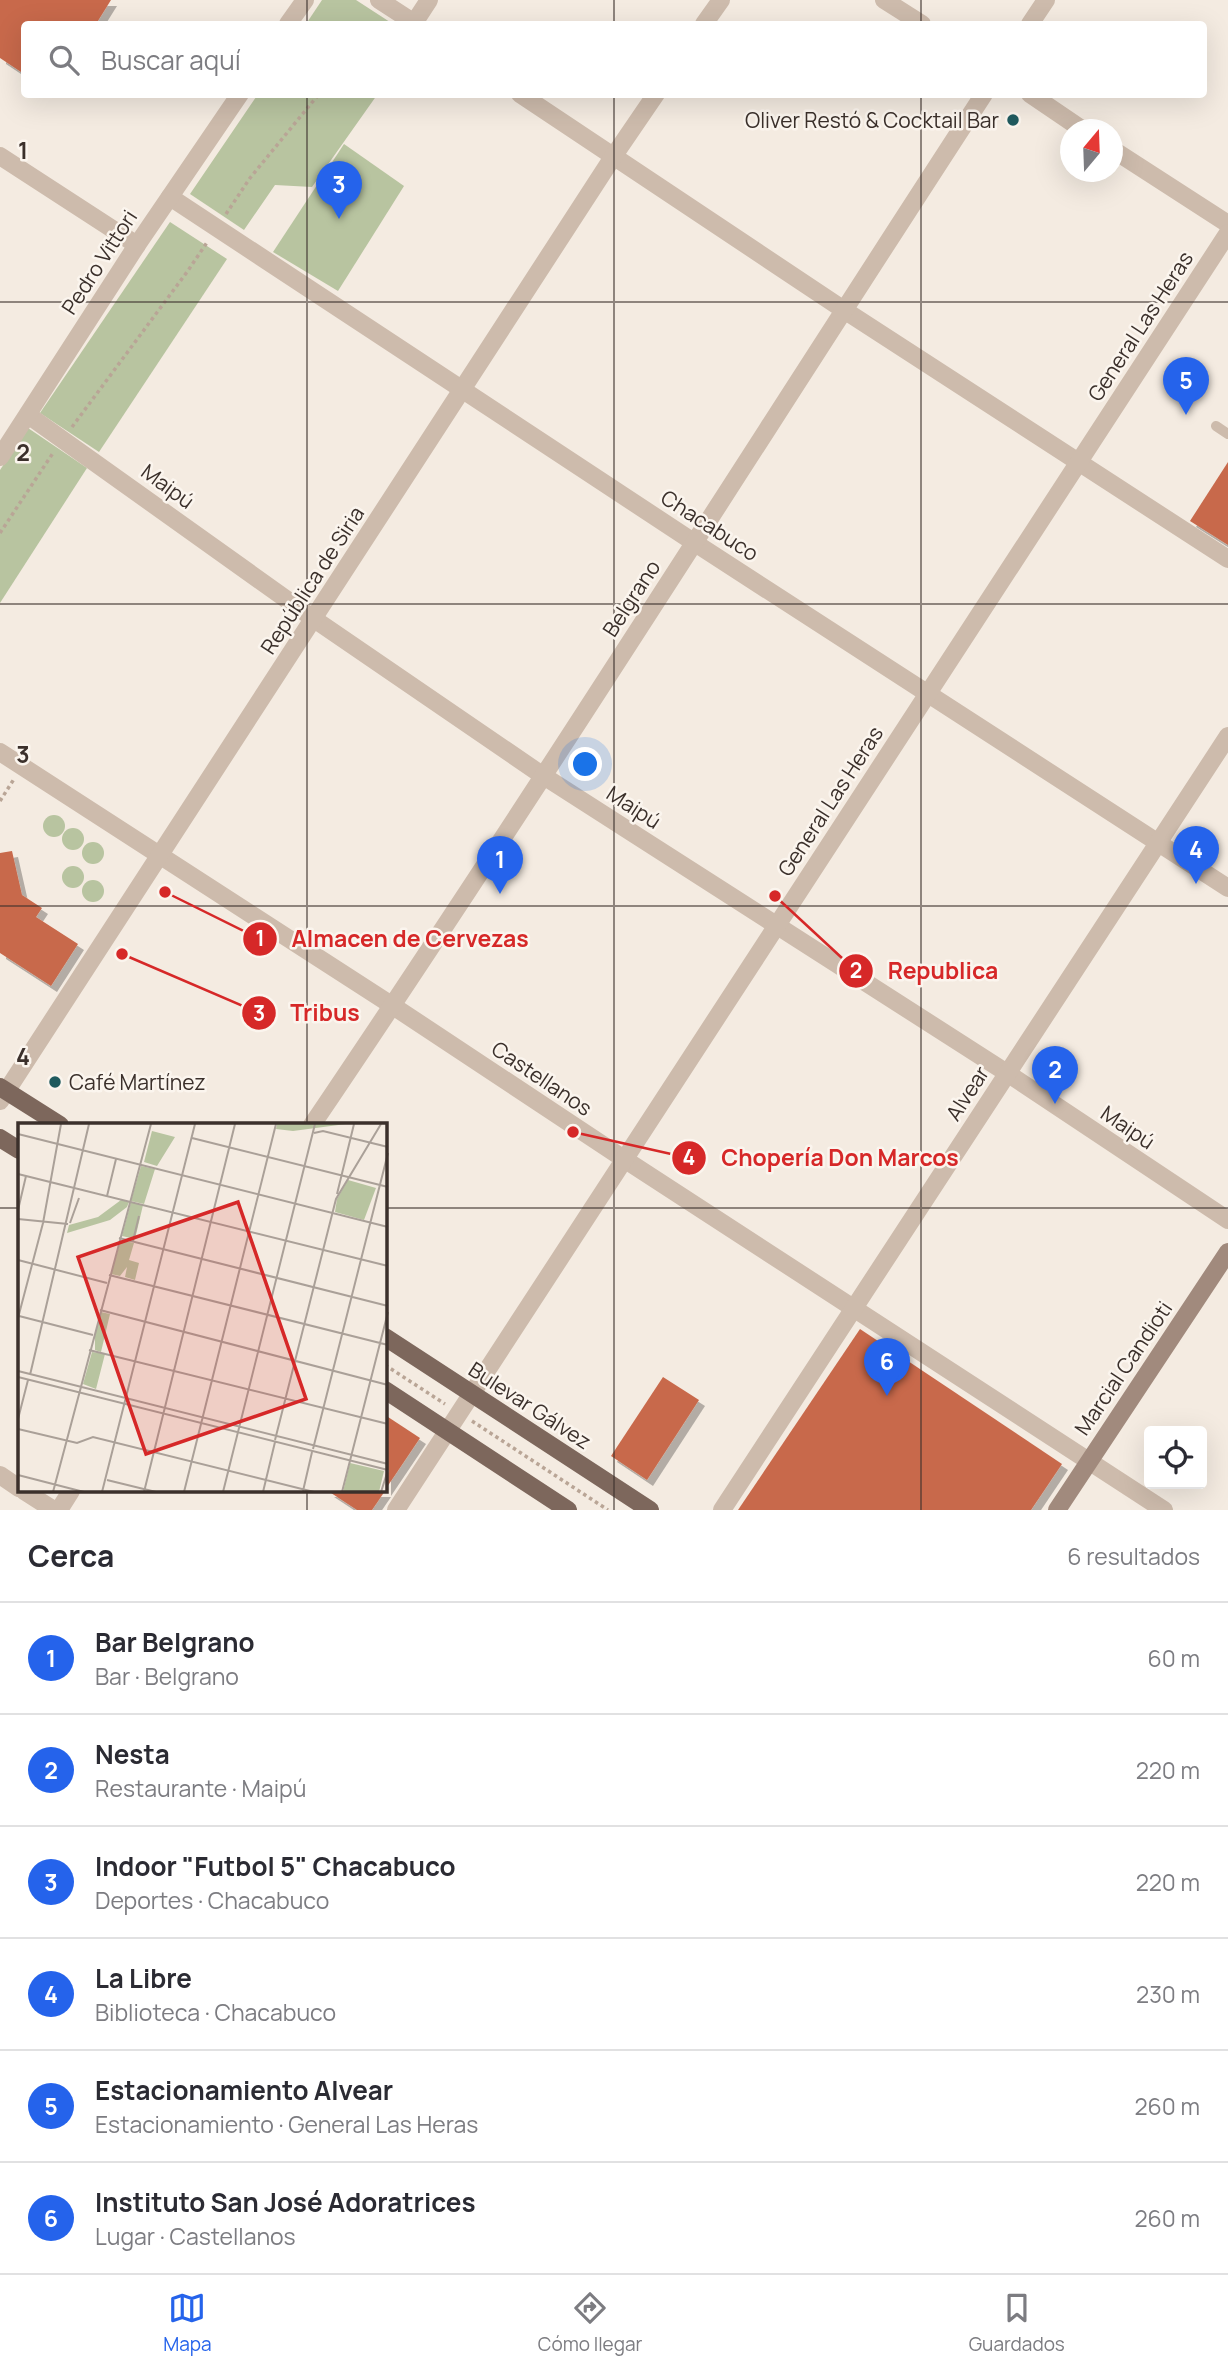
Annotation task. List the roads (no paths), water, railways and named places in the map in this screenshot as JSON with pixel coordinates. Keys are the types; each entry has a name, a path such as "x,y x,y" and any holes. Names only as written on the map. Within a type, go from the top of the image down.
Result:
{"main road":[{"path":"2,1093 56,1123"},
{"path":"0,1138 18,1149"},
{"name":"Marcial Candioti","path":"1057,1510 1228,1252"},
{"name":"Bulevar Gálvez","path":"387,1338 650,1510"},
{"path":"387,1391 568,1510"}],"street":[{"path":"290,21 305,0"},
{"path":"379,0 410,21"},
{"path":"417,21 429,0"},
{"path":"706,21 721,0"},
{"path":"884,0 917,21"},
{"path":"1032,21 1046,0"},
{"name":"Pedro Vittori","path":"0,457 137,244 237,98"},
{"path":"526,98 844,310 1228,559"},
{"name":"República de Siria","path":"2,1093 160,856 653,98"},
{"name":"Belgrano","path":"313,1123 393,1006 695,543 981,98"},
{"path":"1036,98 1067,119"},
{"path":"0,156 137,244"},
{"path":"1123,156 1228,224"},
{"name":"Chacabuco","path":"170,197 695,543 1228,888"},
{"name":"General Las Heras","path":"396,1510 1228,233"},
{"name":"Maipú","path":"28,415 314,619 542,775 1007,1073 1228,1220"},
{"name":"Alvear","path":"722,1510 1228,736"},
{"name":"Castellanos","path":"0,752 1164,1510"},
{"path":"0,1475 18,1487"},
{"path":"26,1492 56,1510 70,1492"}],"lane":[{"path":"1216,426 1228,433"}],"place":[{"name":"Oliver Restó & Cocktail Bar","path":"1013,120"},
{"name":"Indoor \"Futbol 5\" Chacabuco","path":"339,219"},
{"name":"Estacionamiento Alvear","path":"1186,415"},
{"name":"La Libre","path":"1196,884"},
{"name":"Almacen de Cervezas","path":"165,892"},
{"name":"Bar Belgrano","path":"500,894"},
{"name":"Republica","path":"775,896"},
{"name":"Tribus","path":"122,954"},
{"name":"Café Martínez","path":"55,1082"},
{"name":"Nesta","path":"1055,1104"},
{"name":"Chopería Don Marcos","path":"573,1132"},
{"name":"Instituto San José Adoratrices","path":"887,1396"}]}
